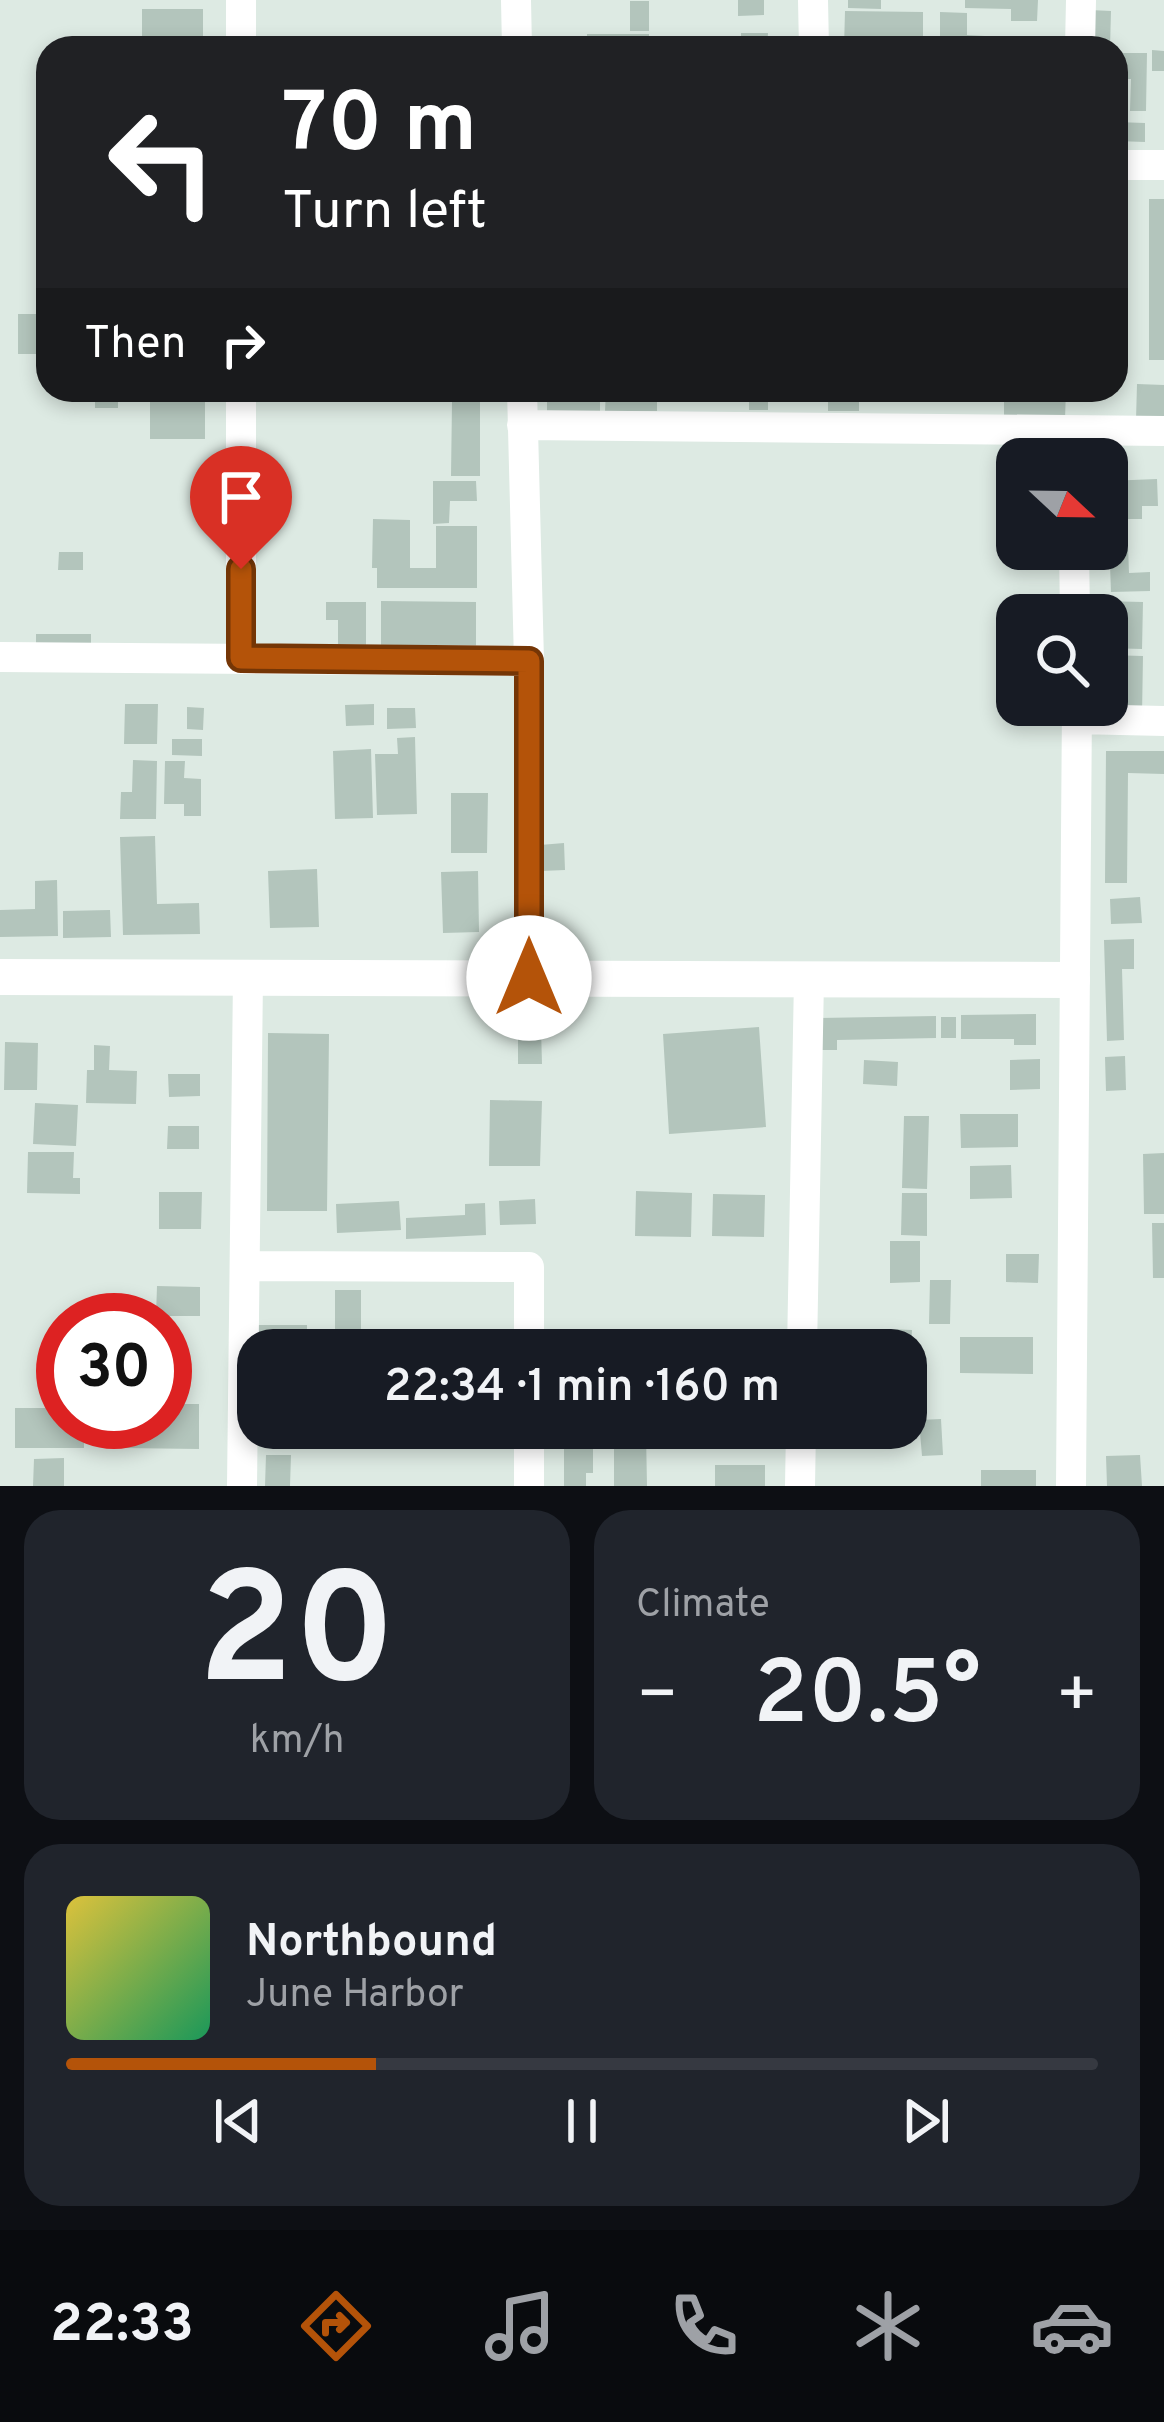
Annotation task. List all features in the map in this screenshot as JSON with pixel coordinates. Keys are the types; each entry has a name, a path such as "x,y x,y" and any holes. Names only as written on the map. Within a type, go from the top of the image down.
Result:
{"street":[{"path":"241,0 241,36"},
{"path":"516,0 517,36"},
{"path":"813,0 814,36"},
{"path":"1080,36 1081,0"},
{"path":"1128,164 1164,165"},
{"path":"241,402 241,658"},
{"path":"522,402 529,661 529,978"},
{"path":"522,425 996,442"},
{"path":"1118,438 1164,431"},
{"path":"0,656 529,661"},
{"path":"1128,717 1164,721"},
{"path":"1070,1486 1077,726"},
{"path":"0,976 1072,980"},
{"path":"242,1486 248,977"},
{"path":"802,1329 809,979"},
{"path":"244,1266 529,1267 529,1329"},
{"path":"529,1449 529,1486"},
{"path":"800,1486 801,1449"}],"building":[{"path":"738,0 764,0 764,15 738,16"},
{"path":"848,0 881,0 881,9 848,8"},
{"path":"965,0 1038,0 1037,21 1011,21 1011,9 965,8"},
{"path":"630,1 649,1 649,31 630,31"},
{"path":"142,9 203,9 203,36 142,36"},
{"path":"1090,10 1111,11 1110,36 1090,36"},
{"path":"845,11 923,12 923,36 844,36"},
{"path":"940,12 967,13 967,35 985,36 940,36"},
{"path":"587,34 649,34 649,36"},
{"path":"1152,50 1164,51 1164,71 1152,71"},
{"path":"1128,53 1147,53 1146,111 1130,111"},
{"path":"1128,122 1145,123 1145,142 1128,141"},
{"path":"1149,199 1164,199 1164,360 1149,360"},
{"path":"18,314 36,314 36,354 18,354"},
{"path":"1137,384 1164,385 1164,421 1136,420"},
{"path":"95,402 118,402 118,408 95,408"},
{"path":"150,402 205,402 205,439 150,439"},
{"path":"452,402 480,402 480,476 451,476"},
{"path":"547,402 600,402 600,414 547,414"},
{"path":"605,402 657,402 657,411 605,411"},
{"path":"749,402 768,402 768,410 749,410"},
{"path":"828,402 859,402 859,411 828,411"},
{"path":"1004,402 1066,402 1065,419 1004,419"},
{"path":"1157,479 1158,506 1142,506 1142,519 1128,519 1128,480"},
{"path":"433,481 476,481 477,501 450,501 449,523 433,524"},
{"path":"373,519 410,520 410,568 436,568 436,526 477,526 477,588 377,588 377,568 372,568"},
{"path":"1128,546 1129,573 1150,572 1150,591 1111,592 1110,570 1128,570"},
{"path":"59,552 83,552 83,570 58,570"},
{"path":"381,601 476,602 476,658 381,658"},
{"path":"326,602 366,602 366,654 338,654 338,620 326,620"},
{"path":"1128,602 1143,602 1142,649 1128,649"},
{"path":"36,634 91,634 91,654 36,654"},
{"path":"1128,656 1143,656 1142,714 1128,710"},
{"path":"125,704 158,704 157,744 124,744"},
{"path":"374,704 374,725 346,726 345,705"},
{"path":"187,707 204,708 203,730 187,729"},
{"path":"387,708 415,708 416,728 387,729"},
{"path":"415,737 417,814 377,815 375,754 398,754 397,738"},
{"path":"172,739 202,739 202,756 172,755"},
{"path":"371,749 373,818 335,819 333,751"},
{"path":"1106,751 1164,751 1164,774 1128,773 1127,883 1105,883"},
{"path":"133,760 157,761 156,819 120,819 121,792 132,792"},
{"path":"165,761 185,761 184,778 201,779 201,816 184,816 184,804 164,804"},
{"path":"451,793 488,793 487,853 451,853"},
{"path":"155,836 157,904 199,903 200,934 123,935 120,837"},
{"path":"564,843 565,870 541,871 540,845"},
{"path":"317,869 319,927 270,928 268,871"},
{"path":"478,871 479,932 443,933 441,872"},
{"path":"57,880 58,936 0,937 0,910 35,909 35,881"},
{"path":"1140,897 1142,923 1111,924 1110,899"},
{"path":"110,910 111,937 63,938 63,911"},
{"path":"1134,939 1134,969 1122,969 1124,1040 1107,1041 1104,940"},
{"path":"1036,1014 1036,1045 1014,1045 1014,1039 961,1039 961,1015"},
{"path":"936,1016 936,1038 837,1040 837,1050 819,1050 819,1018"},
{"path":"941,1017 956,1017 956,1038 941,1038"},
{"path":"759,1027 766,1127 669,1134 663,1034"},
{"path":"541,1028 542,1064 518,1064 518,1029"},
{"path":"268,1033 329,1034 327,1211 267,1211"},
{"path":"5,1042 38,1043 37,1090 4,1090"},
{"path":"94,1045 110,1046 109,1070 137,1071 136,1104 86,1103"},
{"path":"1125,1056 1126,1090 1106,1091 1105,1057"},
{"path":"1040,1059 1040,1089 1010,1090 1010,1060"},
{"path":"864,1060 898,1062 897,1086 863,1084"},
{"path":"168,1074 200,1074 200,1096 169,1097"},
{"path":"490,1100 542,1101 540,1166 489,1166"},
{"path":"35,1103 78,1105 76,1146 33,1144"},
{"path":"960,1114 1018,1114 1018,1147 961,1148"},
{"path":"904,1116 929,1116 927,1189 902,1188"},
{"path":"168,1126 199,1126 199,1149 167,1149"},
{"path":"28,1152 74,1152 73,1178 80,1178 80,1194 27,1193"},
{"path":"1164,1153 1164,1214 1144,1214 1143,1154"},
{"path":"1011,1165 1012,1198 970,1199 970,1166"},
{"path":"636,1191 692,1193 691,1237 635,1236"},
{"path":"159,1192 202,1192 201,1229 159,1229"},
{"path":"902,1193 927,1193 927,1236 901,1235"},
{"path":"713,1194 765,1195 764,1237 712,1236"},
{"path":"535,1199 536,1224 500,1225 499,1201"},
{"path":"399,1201 401,1230 337,1233 336,1204"},
{"path":"485,1203 486,1235 406,1239 406,1218 465,1215 465,1204"},
{"path":"1152,1223 1164,1223 1164,1278 1153,1278"},
{"path":"890,1241 920,1241 920,1282 890,1283"},
{"path":"1006,1254 1039,1254 1038,1283 1006,1282"},
{"path":"930,1280 951,1280 950,1324 929,1324"},
{"path":"157,1286 200,1287 200,1316 192,1316 192,1293 157,1293"},
{"path":"335,1290 361,1290 361,1329 335,1329"},
{"path":"253,1325 307,1325 307,1329 254,1329"},
{"path":"960,1337 1033,1337 1033,1374 960,1373"},
{"path":"192,1404 199,1404 199,1449 192,1449"},
{"path":"15,1408 36,1408 36,1448 15,1448"},
{"path":"941,1419 943,1455 922,1456 921,1449 927,1449 927,1420"},
{"path":"564,1449 593,1449 593,1473 586,1473 586,1486 564,1486"},
{"path":"614,1449 646,1449 647,1486 614,1486"},
{"path":"266,1455 291,1455 290,1486 265,1486"},
{"path":"1140,1455 1142,1486 1107,1486 1106,1456"},
{"path":"64,1458 64,1486 33,1486 34,1459"},
{"path":"715,1465 765,1465 765,1486 715,1486"},
{"path":"981,1470 1036,1470 1036,1486 981,1486"}],"route":[{"path":"241,569 241,658 529,661 529,978"}]}
